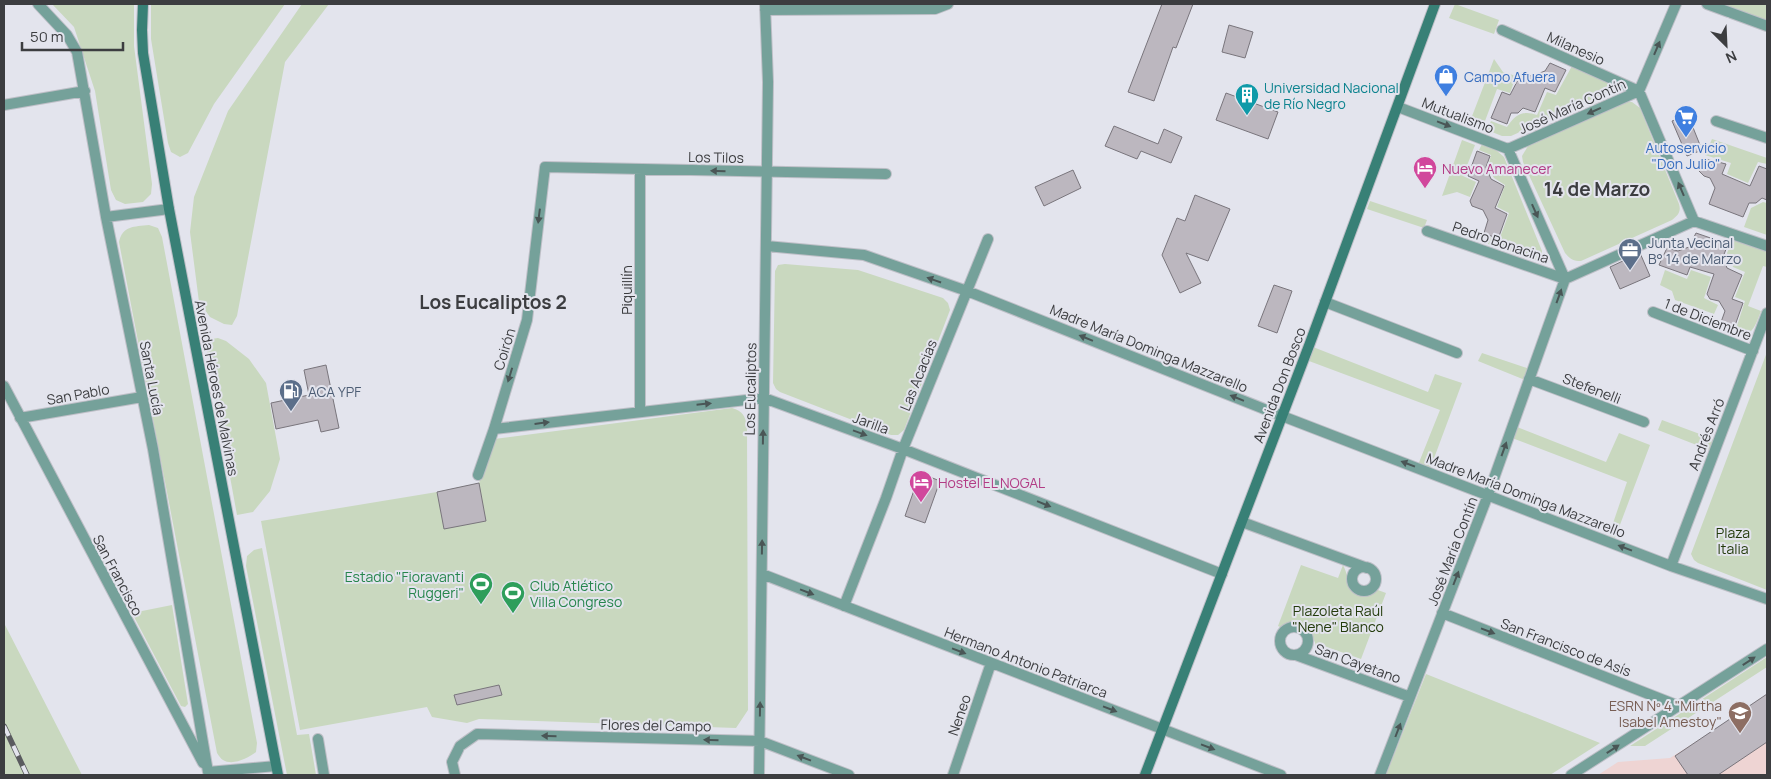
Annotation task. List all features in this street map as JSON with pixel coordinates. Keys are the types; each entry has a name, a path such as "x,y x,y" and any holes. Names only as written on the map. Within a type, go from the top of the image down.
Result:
{"main road":[{"name":"Avenida Héroes de Malvinas","path":"143,4 143,53 169,209 277,771"},
{"name":"Avenida Don Bosco","path":"1145,775 1325,302 1435,4"}],"street":[{"name":"Santa Lucía","path":"38,4 67,35 77,52 106,217 153,449 208,774"},
{"path":"765,7 934,10 948,4"},
{"name":"José María Contín","path":"1380,775 1488,495 1566,279 1508,149 1639,91 1676,4"},
{"path":"1707,4 1767,26"},
{"name":"Los Eucaliptos","path":"759,775 768,82 765,7"},
{"name":"Milanesio","path":"1502,30 1639,91"},
{"path":"4,105 85,91"},
{"name":"José María Contín","path":"1639,91 1694,221"},
{"name":"Mutualismo","path":"1398,107 1508,149"},
{"path":"1716,121 1767,138"},
{"name":"Los Tilos","path":"545,167 886,174"},
{"name":"Coirón","path":"478,475 527,320 545,167"},
{"name":"Piquillín","path":"640,169 640,411"},
{"path":"106,217 169,209"},
{"path":"1566,279 1694,221 1767,246"},
{"name":"Pedro Bonacina","path":"1427,231 1566,279"},
{"name":"Las Acacias","path":"844,606 903,449 988,238"},
{"name":"Madre María Dominga Mazzarello","path":"766,246 864,255 967,291 1282,416 1670,566 1767,599"},
{"path":"1325,302 1456,353"},
{"name":"1 de Diciembre","path":"1653,312 1752,351"},
{"name":"Andrés Arró","path":"1670,566 1767,312"},
{"name":"Stefenelli","path":"1530,379 1644,422"},
{"name":"San Francisco","path":"4,386 208,774"},
{"name":"San Pablo","path":"20,418 142,397"},
{"name":"Jarilla","path":"494,429 764,398 903,449 1222,574"},
{"path":"1242,522 1367,568"},
{"name":"Hermano Antonio Patriarca","path":"762,574 1281,775"},
{"name":"San Francisco de Asís","path":"1442,613 1679,706"},
{"path":"1572,775 1767,650"},
{"name":"San Cayetano","path":"1296,655 1410,698"},
{"name":"Neneo","path":"953,775 992,663"},
{"name":"Flores del Campo","path":"455,775 452,762 460,746 477,734 760,741 849,775"},
{"path":"318,739 324,775"},
{"path":"208,774 277,771"}],"shaded area":[{"name":"ESRN Nº 4 \"Mirtha Isabel Amestoy\"","path":"1767,694 1767,775 1598,775 1618,762 1670,758 1705,736 1709,742 1743,711"}],"green space":[{"path":"52,4 134,4 134,46 152,184 151,194 143,202 125,204 116,200 111,190 95,91 74,27"},
{"path":"151,4 285,4 214,104 188,153 180,157 171,152 168,143 151,39"},
{"path":"302,4 329,4 285,62 237,316 232,325 224,324 210,317 199,302 190,232 194,197 228,111"},
{"path":"1455,4 1499,20 1494,34 1449,18"},
{"path":"1723,4 1767,5 1767,21"},
{"path":"1494,59 1503,72 1516,76 1510,93 1497,89 1482,129 1469,124"},
{"path":"1572,66 1613,82 1614,89 1511,136 1502,136 1487,130 1491,121 1507,127 1520,114 1537,115 1547,92 1556,95"},
{"path":"1626,102 1632,102 1640,108 1679,204 1679,213 1672,220 1581,261 1574,260 1565,253 1523,162 1522,156 1528,146"},
{"path":"1712,139 1767,158 1767,164 1758,162 1748,183 1727,174 1731,163 1705,155"},
{"path":"1462,140 1475,145 1463,176 1476,182 1470,197 1457,192 1442,196"},
{"path":"1482,144 1496,150 1504,157 1542,251 1542,259 1539,261 1488,244 1485,235 1499,240 1509,213 1497,207 1505,185 1494,178 1488,167 1491,155 1479,150"},
{"path":"1370,201 1427,220 1424,228 1367,209"},
{"path":"1763,202 1767,203 1767,235 1744,227 1751,208"},
{"path":"149,225 158,228 162,237 257,743 256,752 236,762 227,762 217,753 119,242 123,232 126,230"},
{"path":"1733,240 1767,252 1767,267 1763,266 1748,306 1761,311 1752,329 1746,334 1735,332 1745,301 1735,297 1745,272 1733,267 1727,253"},
{"path":"778,265 858,270 943,298 948,303 950,310 904,430 898,435 891,435 776,389 773,383 775,271"},
{"path":"1665,270 1687,279 1691,270 1711,277 1704,298 1718,305 1714,314 1675,300 1672,291 1660,285"},
{"path":"218,338 226,341 249,359 266,383 280,459 270,491 253,512 237,515 205,340"},
{"path":"1313,347 1428,392 1435,374 1462,383 1430,469 1418,465 1440,410 1309,361"},
{"name":"Plaza Italia","path":"1767,352 1767,590 1698,563 1691,554"},
{"path":"1482,353 1530,369 1525,380 1478,361"},
{"name":"Club Atlético Villa Congreso","path":"732,408 743,414 747,426 748,710 736,728 479,719 467,723 432,717 427,707 300,730 261,521 437,492 479,483 494,439"},
{"path":"1662,420 1716,440 1712,451 1658,430"},
{"path":"1517,427 1606,462 1619,433 1650,445 1615,538 1609,535 1627,482 1512,438"},
{"path":"262,548 297,735 309,734 316,775 287,775 246,566 247,556 254,550"},
{"name":"Plazoleta Raúl \"Nene\" Blanco","path":"1301,565 1338,578 1343,565 1350,584 1355,591 1366,594 1375,589 1386,593 1361,659 1324,646 1319,657 1312,635 1305,627 1294,623 1282,628 1278,626"},
{"path":"172,605 188,704 185,707 181,706 132,613"},
{"path":"4,623 82,775 4,775"},
{"path":"1767,657 1767,667 1645,746 1630,746"},
{"path":"1426,674 1600,743 1550,775 1386,775"}],"building":[{"path":"1162,4 1193,4 1176,48 1173,47 1154,101 1128,92"},
{"path":"1229,25 1253,32 1245,58 1222,52"},
{"path":"1550,63 1566,70 1555,92 1545,88 1535,112 1523,108 1518,113 1511,113 1507,124 1491,118 1502,92 1510,95 1521,74 1532,76 1545,71"},
{"name":"Universidad Nacional de Río Negro","path":"1226,93 1278,112 1268,139 1216,120"},
{"path":"1688,115 1702,150 1687,156 1672,121"},
{"path":"1114,126 1158,144 1164,129 1182,137 1171,163 1141,151 1137,159 1105,146"},
{"path":"1477,151 1490,156 1486,167 1491,179 1504,186 1495,208 1507,214 1498,239 1484,233 1488,220 1483,210 1472,206 1470,201 1479,181 1468,176"},
{"path":"1702,158 1726,164 1722,174 1750,186 1759,166 1767,169 1767,200 1762,198 1756,203 1749,203 1743,217 1709,204 1715,188 1710,178 1704,176 1699,171"},
{"path":"1073,170 1081,188 1044,206 1035,187"},
{"path":"1195,195 1230,209 1208,261 1186,253 1201,283 1180,293 1162,255 1177,218 1185,221"},
{"path":"1696,233 1728,244 1723,257 1727,268 1742,275 1732,299 1743,303 1733,331 1720,325 1725,311 1719,301 1710,299 1707,294 1714,274 1690,267 1687,275 1659,265 1667,248 1678,251 1689,247"},
{"name":"Junta Vecinal B° 14 de Marzo","path":"1640,253 1650,276 1620,289 1610,267"},
{"path":"1274,285 1292,291 1277,333 1258,326"},
{"path":"326,365 339,428 321,432 318,420 276,429 271,403 309,395 304,370"},
{"name":"Hostel EL NOGAL","path":"920,473 940,481 925,523 905,516"},
{"path":"479,483 486,521 444,529 437,492"},
{"path":"499,685 502,695 457,705 454,695"},
{"name":"ESRN Nº 4 \"Mirtha Isabel Amestoy\"","path":"1767,694 1767,742 1718,775 1688,775 1675,756"}],"railway":[{"path":"4,726 27,775"}],"place":[{"name":"Campo Afuera","path":"1446,97"},
{"name":"Universidad Nacional de Río Negro","path":"1247,116"},
{"name":"Autoservicio \"Don Julio\"","path":"1686,138"},
{"name":"Nuevo Amanecer","path":"1425,189"},
{"name":"Junta Vecinal B° 14 de Marzo","path":"1630,271"},
{"name":"ACA YPF","path":"291,412"},
{"name":"Hostel EL NOGAL","path":"921,503"},
{"name":"Estadio \"Fioravanti Ruggeri\"","path":"481,605"},
{"name":"Club Atlético Villa Congreso","path":"513,614"},
{"name":"ESRN Nº 4 \"Mirtha Isabel Amestoy\"","path":"1740,734"}],"district":[{"name":"14 de Marzo","path":"1597,189"},
{"name":"Los Eucaliptos 2","path":"493,302"}]}
